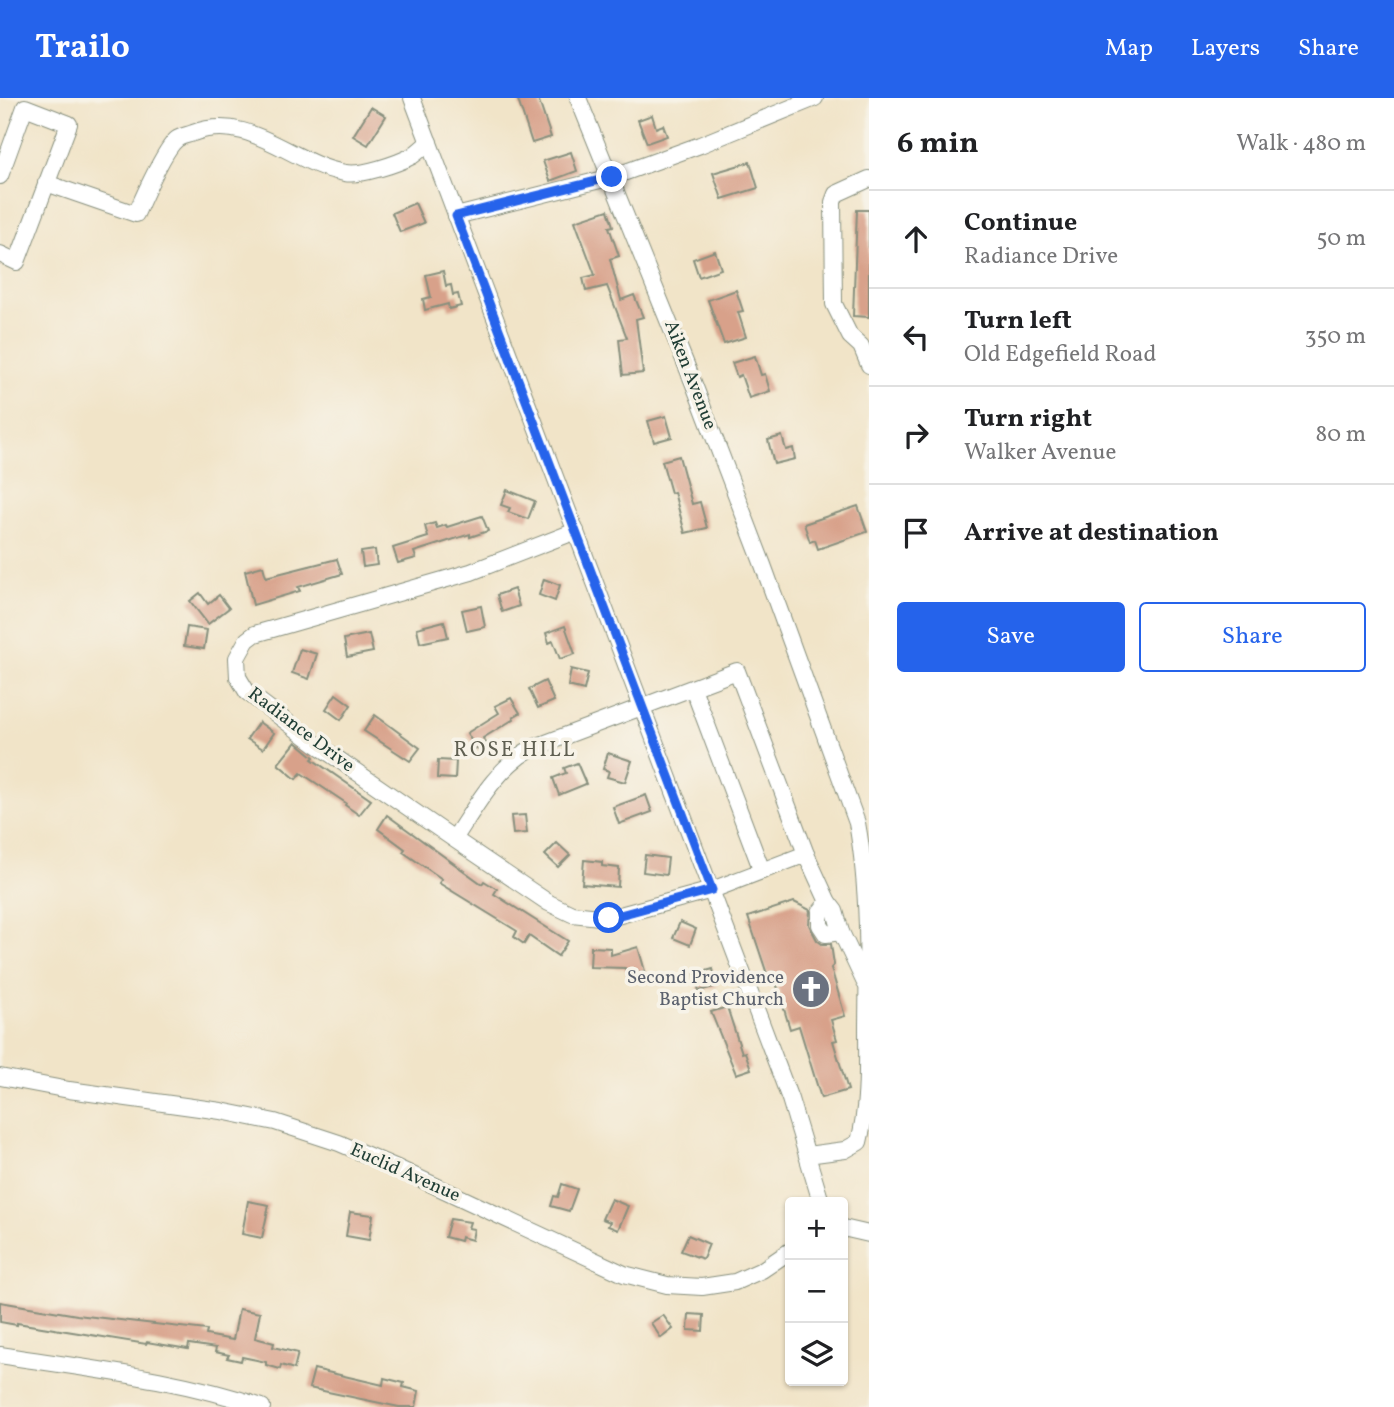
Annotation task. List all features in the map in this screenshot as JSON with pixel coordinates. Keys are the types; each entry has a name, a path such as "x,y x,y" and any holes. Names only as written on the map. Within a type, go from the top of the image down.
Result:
{"street":[{"path":"412,98 790,1099 820,1197"},
{"name":"Aiken Avenue","path":"578,98 612,177 740,504 857,823 864,866 866,1115 859,1142 845,1150 807,1154"},
{"path":"456,216 612,177 815,98"},
{"path":"0,176 25,107 69,124 17,262 0,254"},
{"path":"46,183 136,214 152,179 177,139 203,129 230,128 260,135 301,158 346,173 383,168 412,156 429,142"},
{"path":"869,179 836,194 833,202 832,288 834,304 849,336 861,346 869,365"},
{"name":"Radiance Drive","path":"576,531 471,572 255,634 241,648 236,668 238,677 247,692 316,744 550,903 584,917 609,918 712,890 806,854"},
{"path":"454,839 496,776 517,756 737,671 806,854 828,902 835,911 841,933 867,988"},
{"path":"693,688 762,871"},
{"name":"Euclid Avenue","path":"0,1077 69,1090 221,1111 275,1122 339,1143 395,1167 624,1274 667,1285 702,1287 735,1282 762,1270 785,1254"},
{"path":"848,1229 869,1234"},
{"path":"0,1355 150,1378 224,1394 262,1407"}],"building":[{"path":"538,98 551,137 532,143 518,100"},
{"path":"371,107 386,116 368,145 353,136"},
{"path":"652,115 656,128 663,125 667,136 647,143 638,120"},
{"path":"571,152 577,171 550,181 543,161"},
{"path":"750,162 758,188 722,199 713,173"},
{"path":"415,203 424,223 400,232 392,213"},
{"path":"608,210 613,226 609,227 619,256 610,259 621,300 634,295 643,317 636,319 643,373 623,375 619,339 627,338 607,286 586,291 583,278 595,275 575,221"},
{"path":"857,210 869,210 869,317 853,316"},
{"path":"715,251 721,269 699,277 693,259"},
{"path":"443,271 446,286 451,285 453,295 458,294 461,306 449,309 448,304 425,310 423,299 431,297 426,275"},
{"path":"736,290 743,311 738,312 746,337 724,344 708,300"},
{"path":"755,356 761,375 765,374 770,391 749,398 741,375 737,377 732,363"},
{"path":"666,416 672,437 654,442 648,421"},
{"path":"782,436 786,450 793,448 795,459 774,464 768,440"},
{"path":"679,456 692,504 700,502 707,528 685,533 662,461"},
{"path":"507,490 535,501 528,519 508,512 510,508 501,505"},
{"path":"858,506 867,532 818,549 815,540 810,542 804,524"},
{"path":"482,516 488,531 414,552 416,558 398,563 393,548 428,537 425,526 435,523 437,528 447,527"},
{"path":"375,550 377,565 363,567 361,552"},
{"path":"337,559 342,574 298,587 300,591 253,605 245,571 263,566 266,577"},
{"path":"544,579 560,585 555,601 539,595"},
{"path":"514,589 519,606 502,612 497,595"},
{"path":"200,593 208,604 219,595 229,608 208,624 190,601"},
{"path":"481,606 485,627 467,631 462,610"},
{"path":"444,621 448,637 420,643 417,628"},
{"path":"565,626 575,654 560,659 553,641 549,643 546,633"},
{"path":"187,627 207,630 204,649 184,646"},
{"path":"369,634 373,652 347,657 344,639"},
{"path":"300,649 317,654 309,679 292,673"},
{"path":"571,669 588,673 584,690 568,686"},
{"path":"545,681 554,701 538,708 529,689"},
{"path":"336,694 351,705 341,720 326,709"},
{"path":"511,698 520,713 483,738 487,745 476,749 467,733 499,713 495,706"},
{"path":"375,715 420,748 410,761 364,731"},
{"path":"259,722 274,733 263,749 247,739"},
{"path":"296,742 314,757 312,759 371,800 359,815 301,773 296,779 278,764"},
{"path":"608,753 632,761 625,782 607,777 609,771 603,769"},
{"path":"438,760 456,761 455,779 437,778"},
{"path":"577,763 586,784 559,795 553,778 566,773 564,768"},
{"path":"646,795 652,812 619,824 613,807"},
{"path":"387,815 482,884 484,881 497,889 494,894 568,941 558,956 529,936 524,944 514,937 517,931 439,883 442,879 403,852 405,849 378,829"},
{"path":"525,815 527,833 513,834 511,816"},
{"path":"557,843 570,855 558,867 545,855"},
{"path":"645,855 668,858 666,875 643,872"},
{"path":"584,860 619,868 618,887 582,884"},
{"path":"794,902 810,910 809,925 817,940 822,944 831,944 834,965 831,968 845,1016 831,1020 837,1040 833,1041 848,1090 821,1098 799,1026 790,1029 773,972 767,974 748,917"},
{"path":"680,922 696,929 690,945 673,938"},
{"path":"591,947 611,948 611,955 638,947 645,971 628,976 625,968 590,967"},
{"path":"713,969 717,986 699,991 695,974"},
{"path":"727,1007 742,1053 745,1052 751,1069 736,1074 711,1012"},
{"path":"562,1184 577,1189 569,1211 551,1206 554,1196 558,1197"},
{"path":"611,1199 628,1206 618,1230 608,1226 610,1222 602,1219"},
{"path":"248,1201 269,1205 262,1238 242,1234"},
{"path":"350,1212 373,1215 369,1240 346,1236"},
{"path":"450,1219 470,1222 468,1228 474,1229 472,1240 461,1237 460,1241 445,1237"},
{"path":"688,1235 709,1244 703,1259 681,1251"},
{"path":"0,1302 77,1315 207,1330 206,1335 233,1340 239,1309 260,1313 255,1338 274,1343 273,1347 298,1353 294,1369 281,1365 280,1369 266,1365 266,1362 242,1357 241,1361 227,1358 229,1355 215,1352 216,1348 189,1344 188,1349 17,1325 0,1322"},
{"path":"689,1314 704,1315 703,1331 688,1330"},
{"path":"663,1315 673,1329 661,1338 651,1323"},
{"path":"314,1369 383,1385 384,1378 404,1383 403,1387 419,1391 416,1407 399,1407 309,1388"}],"place":[{"name":"Second Providence Baptist Church","path":"811,989"}],"district":[{"name":"ROSE HILL","path":"515,750"}],"route":[{"path":"609,918 712,890 456,216 612,177"}]}
